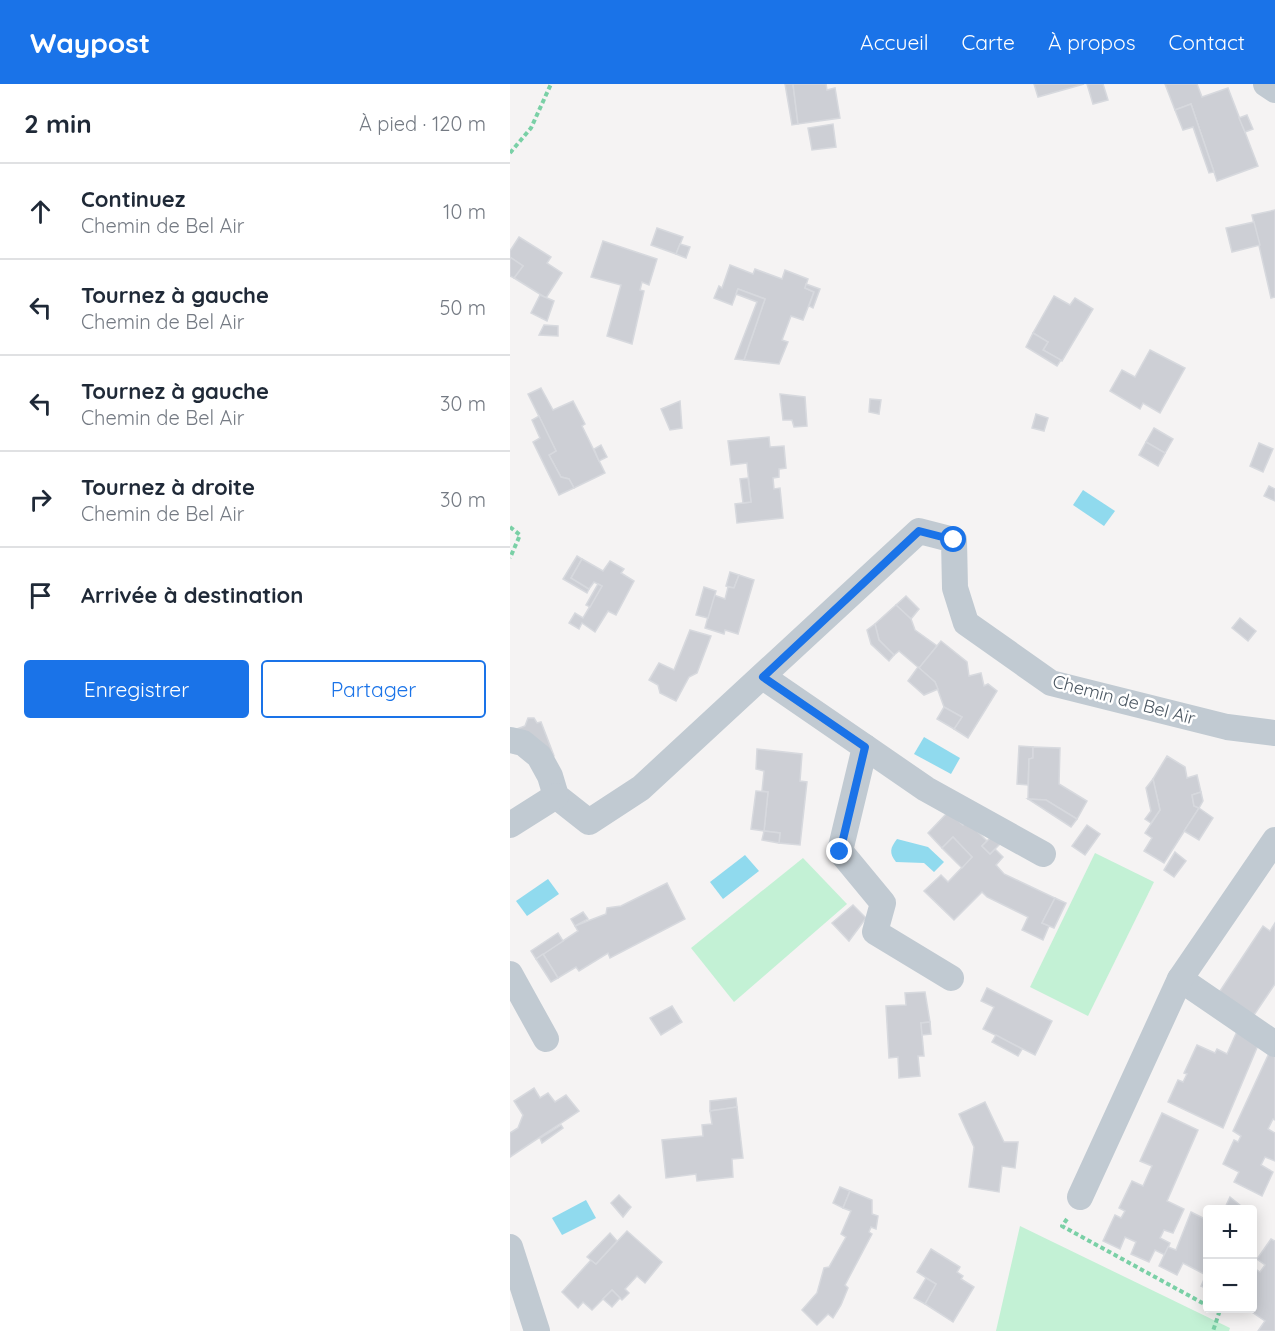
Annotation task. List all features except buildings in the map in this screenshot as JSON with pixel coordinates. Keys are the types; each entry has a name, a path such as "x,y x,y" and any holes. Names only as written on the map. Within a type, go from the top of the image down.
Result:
{"street":[{"path":"1266,84 1275,90"},
{"name":"Chemin de Bel Air","path":"556,796 589,822 641,788 919,531 954,540 955,588 966,623 1051,683 1227,727 1275,733"},
{"path":"763,677 926,789 1043,854"},
{"path":"510,740 522,743 539,756 550,776 556,796 510,825"},
{"path":"865,747 840,852 883,903 875,932 951,978"},
{"path":"1080,1197 1180,979 1273,848"},
{"path":"510,974 546,1039"},
{"path":"1180,979 1275,1044"},
{"path":"510,1247 537,1331"}],"path":[{"path":"510,153 531,128 551,84"},
{"path":"510,527 520,535 510,558"},
{"path":"1080,1197 1062,1226 1203,1304"},
{"path":"1213,1331 1219,1313"}],"green space":[{"path":"1095,853 1154,882 1088,1016 1030,987"},
{"path":"803,858 847,904 734,1002 691,948"},
{"path":"1020,1226 1230,1328 1229,1331 996,1331"}],"water":[{"path":"1083,490 1115,511 1104,526 1073,505"},
{"path":"924,737 960,758 951,774 914,754"},
{"path":"897,839 928,847 944,862 934,872 924,863 896,862 891,850"},
{"path":"745,855 759,871 723,899 710,882"},
{"path":"548,879 559,894 527,916 516,901"},
{"path":"586,1200 596,1218 562,1235 552,1218"}],"route":[{"path":"840,852 865,747 763,677 919,531 954,540"}]}
